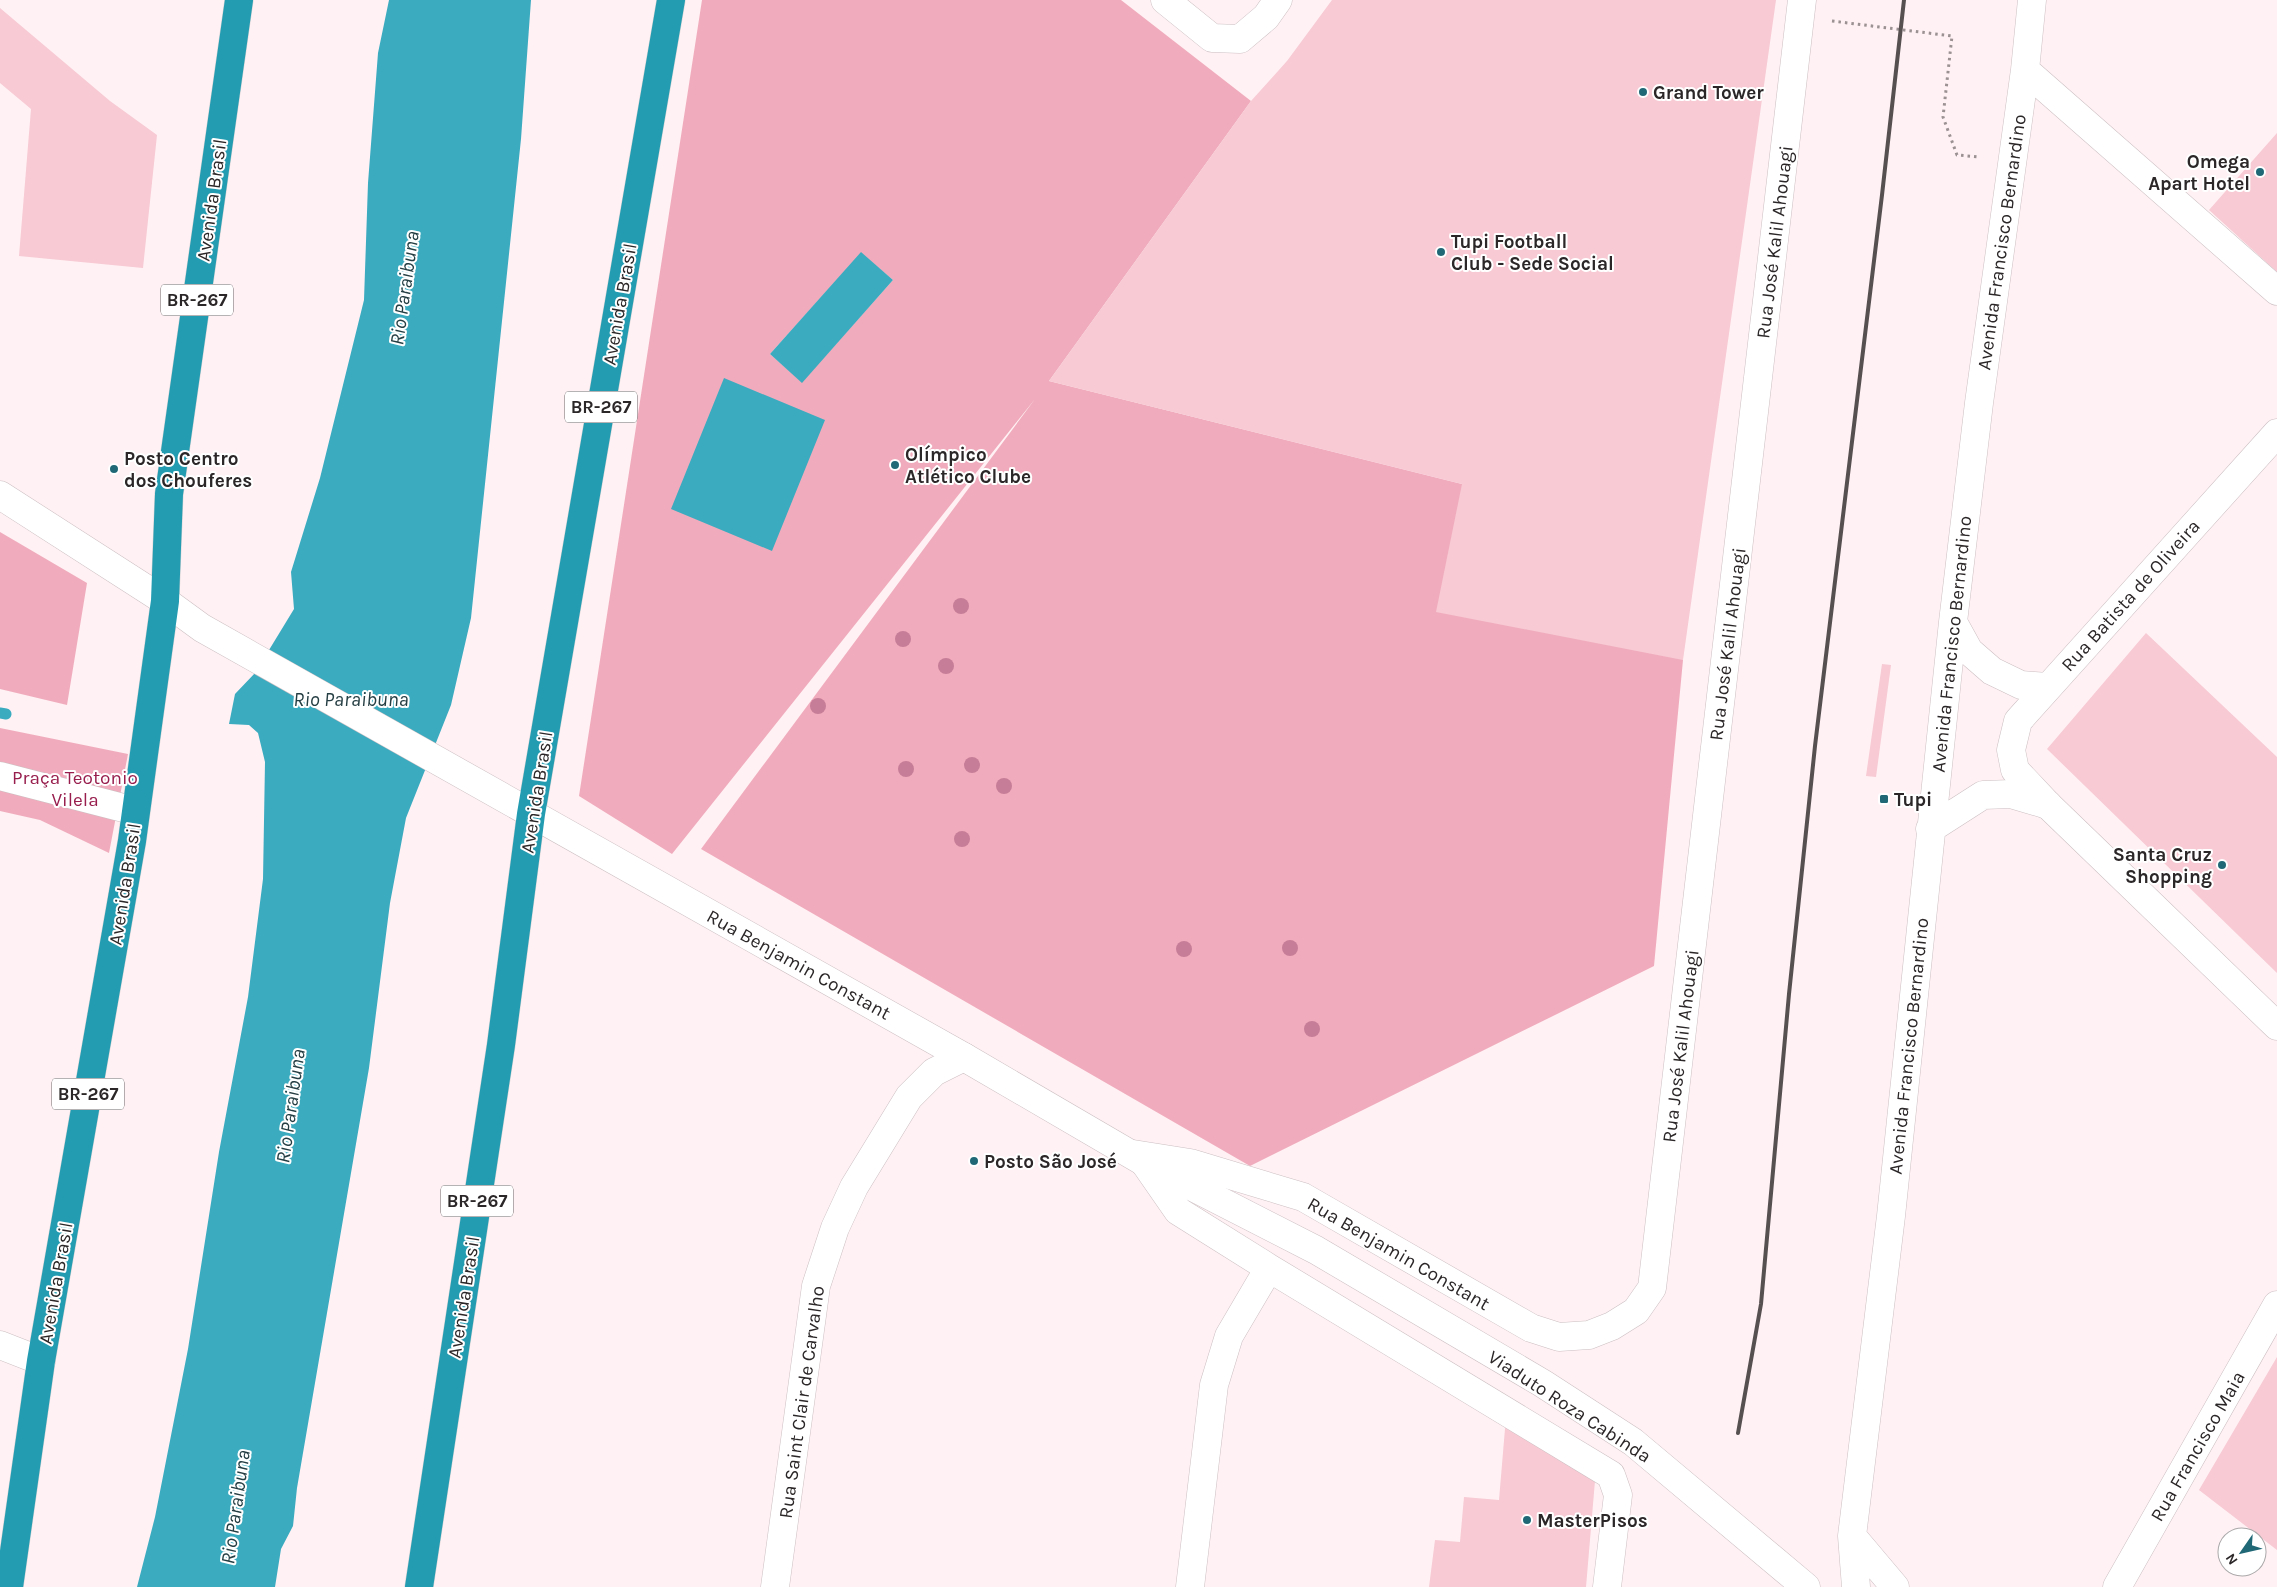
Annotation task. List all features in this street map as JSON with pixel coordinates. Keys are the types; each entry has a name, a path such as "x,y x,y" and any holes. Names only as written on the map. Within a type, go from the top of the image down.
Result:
{"highway":[{"name":"Avenida Brasil","path":"9,1587 41,1361 130,851 165,601 169,494 239,0"},
{"name":"Avenida Brasil","path":"419,1587 501,1045 531,814 671,0"}],"street":[{"path":"1166,0 1212,38 1240,39 1272,8"},
{"name":"Avenida Francisco Bernardino","path":"1856,1587 1852,1536 1891,1216 1930,829 1979,403 2025,70 2032,0"},
{"name":"Rua José Kalil Ahouagi","path":"1652,1288 1801,9"},
{"path":"2025,70 2277,291"},
{"name":"Rua Batista de Oliveira","path":"2048,805 2015,770 2011,750 2018,721 2277,433"},
{"path":"0,495 165,601"},
{"name":"Rua Benjamin Constant","path":"165,601 202,628 964,1057 1136,1158 1316,1250"},
{"path":"1953,622 1970,651 1992,671 2022,685 2047,688"},
{"path":"0,776 135,811"},
{"path":"1930,829 1983,795 2011,794 2048,805 2277,1026"},
{"name":"Rua Saint Clair de Carvalho","path":"775,1587 816,1286 836,1228 854,1187 909,1097 934,1072 964,1057"},
{"name":"Rua Benjamin Constant","path":"1136,1158 1190,1163 1303,1197 1531,1328 1559,1337 1589,1335 1612,1326 1636,1311 1652,1288"},
{"name":"Rua Benjamin Constant","path":"1136,1158 1178,1210 1269,1268 1611,1475 1618,1495 1606,1587"},
{"name":"Viaduto Roza Cabinda","path":"1316,1250 1542,1383 1633,1442 1799,1583"},
{"path":"1190,1587 1214,1385 1229,1336 1269,1268"},
{"name":"Rua Francisco Maia","path":"2117,1587 2277,1305"},
{"path":"0,1346 41,1361"},
{"path":"1852,1536 1895,1587"}],"path":[{"path":"1801,9 1952,36 1943,117 1958,155 2011,162"}],"green space":[{"path":"702,0 1121,0 1251,101 1049,381 1462,484 1683,660 1654,966 1250,1166 701,849 1035,399 672,854 579,796","holes":["861,253 893,280 802,382 770,354"]},
{"path":"0,532 87,583 67,705 0,689"},
{"name":"Praça Teotonio Vilela","path":"0,728 128,754 109,853 40,820 0,811"}],"water":[{"name":"Rio Paraibuna","path":"389,0 531,0 521,139 471,618 451,705 406,818 390,903 369,1068 297,1488 293,1526 281,1549 275,1587 137,1587 155,1517 188,1349 219,1152 248,997 263,879 265,762 258,733 249,725 229,724 235,694 255,673 294,609 291,572 320,478 364,300 368,183 378,53"},
{"path":"861,252 893,280 802,383 770,354"},
{"path":"724,378 825,420 772,551 671,509"}],"building":[{"name":"Tupi Football Club - Sede Social","path":"1332,0 1776,0 1683,660 1436,612 1462,484 1049,381 1251,101 1287,61"},
{"path":"0,8 110,101 157,135 143,268 19,256 31,109 0,83"},
{"name":"Omega Apart Hotel","path":"2277,133 2277,272 2209,210"},
{"name":"Santa Cruz Shopping","path":"2146,633 2277,757 2277,973 2047,749"},
{"path":"1882,664 1891,665 1876,777 1866,776"},
{"path":"2277,1357 2277,1550 2267,1542 2267,1527 2247,1527 2199,1490"},
{"name":"MasterPisos","path":"1506,1417 1596,1469 1586,1587 1429,1587 1435,1540 1460,1542 1464,1497 1499,1500"}],"waterway":[{"path":"0,713 6,714"}],"railway":[{"path":"1738,1433 1761,1304 1789,994 1815,746 1904,0"}],"place":[{"name":"Grand Tower","path":"1643,92"},
{"name":"Omega Apart Hotel","path":"2260,172"},
{"name":"Tupi Football Club - Sede Social","path":"1441,252"},
{"name":"Olímpico Atlético Clube","path":"895,465"},
{"name":"Posto Centro dos Chouferes","path":"114,469"},
{"name":"Tupi","path":"1884,799"},
{"name":"Santa Cruz Shopping","path":"2222,865"},
{"name":"Posto São José","path":"974,1161"},
{"name":"MasterPisos","path":"1527,1520"}]}
